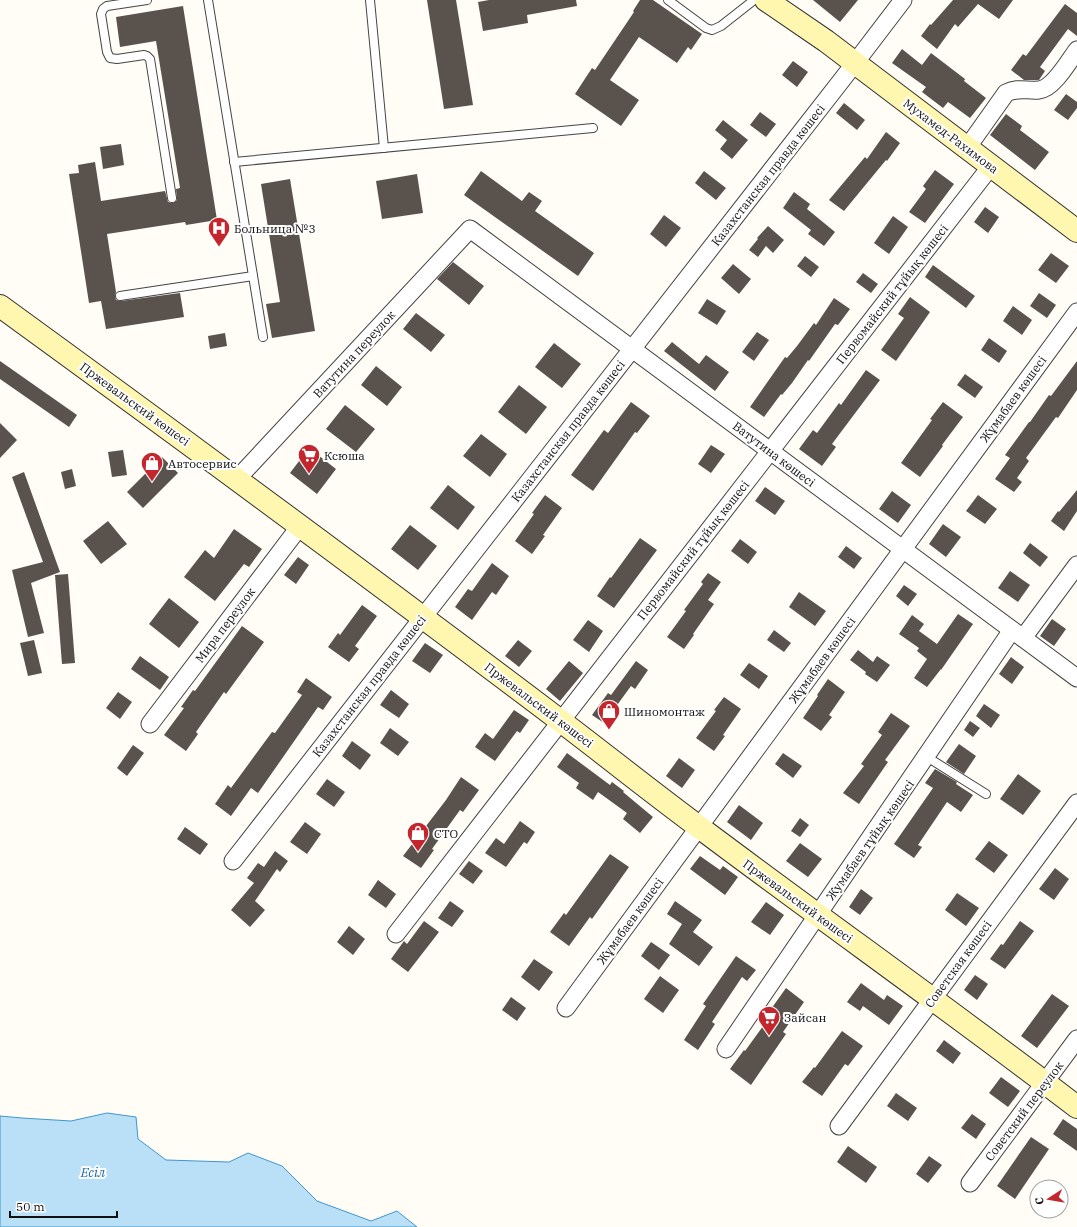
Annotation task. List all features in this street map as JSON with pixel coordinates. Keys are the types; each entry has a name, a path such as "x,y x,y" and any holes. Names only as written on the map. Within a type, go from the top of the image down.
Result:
{"street":[{"path":"766,0 826,41"},
{"path":"790,0 826,41"},
{"name":"Казахстанская правда көшесі","path":"233,861 855,64 903,0"},
{"name":"Мухамед-Рахимова","path":"826,41 1077,230"},
{"path":"967,148 1006,93 1012,90 1040,90 1046,88 1052,83 1077,50"},
{"name":"Первомайский тұйық көшесі","path":"396,934 991,166"},
{"name":"Ватутина көшесі","path":"470,229 1077,678"},
{"name":"Ватутина переулок","path":"237,479 470,229"},
{"name":"Пржевальский көшесі","path":"0,306 237,479 561,721 817,916 933,999 1077,1107"},
{"name":"Жұмабаев көшесі","path":"566,1008 1077,312"},
{"name":"Мира переулок","path":"150,724 300,526"},
{"name":"Жумабаев тұйық көшесі","path":"726,1049 927,757 1018,634 1077,565"},
{"name":"Советская көшесі","path":"839,1126 1077,803"},
{"name":"Советский переулок","path":"970,1183 1077,1039"}],"lane":[{"path":"147,0 107,6 103,9 101,14 107,52 110,58 118,59 144,55 150,59 172,198"},
{"path":"208,0 262,338"},
{"path":"370,0 384,148"},
{"path":"668,0 706,28 712,30 721,26 754,0"},
{"path":"234,162 593,128"},
{"path":"120,296 253,276"},
{"path":"927,757 986,794"}],"water":[{"name":"Есіл","path":"107,1113 136,1117 138,1139 166,1160 229,1162 248,1153 282,1166 317,1201 371,1221 397,1211 417,1227 0,1227 0,1116 71,1121"}],"building":[{"path":"427,0 456,0 473,105 444,109"},
{"path":"489,0 576,0 577,6 527,15 528,23 483,31 478,2"},
{"path":"640,0 653,0 702,34 691,50 688,47 677,63 639,37 610,80 639,100 621,126 575,94 592,68 595,70 634,12 633,11"},
{"path":"813,0 858,0 840,22"},
{"path":"953,0 1013,0 999,19 978,4 958,27 955,24 937,49 921,36 930,24 931,25"},
{"path":"1065,4 1077,13 1077,36 1068,29 1040,67 1045,71 1039,80 1024,80 1011,70 1023,54 1026,56"},
{"path":"183,6 217,220 186,225 185,222 107,234 116,300 121,301 180,293 184,317 106,329 101,301 89,303 69,174 79,173 78,165 95,162 101,201 165,191 168,202 173,203 177,200 176,189 180,188 156,41 120,47 116,17"},
{"path":"902,49 922,65 931,53 965,79 964,81 986,98 970,118 948,102 943,108 922,92 926,87 892,63"},
{"path":"793,61 808,72 797,87 782,75"},
{"path":"1066,94 1077,102 1077,108 1068,120 1054,110"},
{"path":"844,103 865,120 857,130 836,113"},
{"path":"760,112 776,124 766,137 750,125"},
{"path":"1006,114 1022,126 1020,130 1049,152 1035,170 990,135"},
{"path":"723,120 748,140 732,159 720,149 727,140 715,130"},
{"path":"886,132 900,143 887,161 886,160 844,211 829,200 865,157 867,159"},
{"path":"121,144 124,165 103,169 100,147"},
{"path":"935,170 954,184 925,223 909,212 926,189 923,186"},
{"path":"481,171 522,201 529,192 542,201 535,211 594,253 578,276 464,195"},
{"path":"704,171 726,188 716,200 695,183"},
{"path":"417,174 423,213 382,219 376,181"},
{"path":"290,179 315,331 272,338 266,304 280,302 261,184"},
{"path":"794,192 810,204 807,209 835,232 824,246 808,234 811,230 783,208"},
{"path":"985,207 999,217 988,233 974,222"},
{"path":"664,215 681,228 666,247 650,234"},
{"path":"893,216 908,227 889,254 874,243"},
{"path":"768,226 784,240 773,253 766,246 758,257 749,250"},
{"path":"1051,253 1069,266 1056,283 1038,270"},
{"path":"805,256 819,267 811,277 797,266"},
{"path":"453,262 484,286 469,305 437,279"},
{"path":"733,264 751,279 739,294 721,278"},
{"path":"933,265 975,296 966,308 925,277"},
{"path":"863,273 878,284 871,293 856,282"},
{"path":"1039,293 1056,305 1047,318 1030,306"},
{"path":"910,297 930,312 896,361 881,350 904,318 898,314"},
{"path":"834,298 850,309 838,325 835,324 809,361 808,360 792,383 782,395 781,394 764,417 750,407 785,357 787,358 814,323 816,325"},
{"path":"707,299 726,311 717,325 698,313"},
{"path":"1013,306 1032,320 1022,335 1003,321"},
{"path":"416,313 445,335 431,352 403,329"},
{"path":"757,332 769,340 754,361 742,352"},
{"path":"225,333 227,346 210,349 208,336"},
{"path":"989,338 1007,351 999,363 981,350"},
{"path":"672,342 699,364 706,355 729,372 715,391 664,351"},
{"path":"554,343 581,364 562,388 535,367"},
{"path":"0,361 77,415 69,427 0,379"},
{"path":"1077,361 1077,390 1058,418 1056,417 1026,458 1029,461 1017,478 1022,482 1014,492 995,479 1010,458 1005,455 1049,395 1051,396"},
{"path":"376,366 402,387 387,406 361,385"},
{"path":"866,370 880,380 832,444 836,447 822,466 799,449 813,430 817,433 839,403 841,405"},
{"path":"965,374 983,387 975,398 957,385"},
{"path":"519,385 547,407 526,434 498,412"},
{"path":"631,402 650,416 637,433 635,432 593,491 571,475 604,430 608,433"},
{"path":"943,402 963,417 920,477 901,463"},
{"path":"345,405 375,429 356,452 326,429"},
{"path":"0,423 17,440 0,458"},
{"path":"481,434 507,454 490,477 463,456"},
{"path":"711,445 725,454 711,473 698,464"},
{"path":"309,448 336,469 317,494 290,473"},
{"path":"123,450 127,475 112,477 108,452"},
{"name":"Автосервис","path":"162,457 178,473 143,508 127,492"},
{"path":"72,469 76,486 65,489 61,472"},
{"path":"24,472 60,572 31,583 44,633 28,637 12,570 43,562 12,477"},
{"path":"448,485 475,507 458,530 430,508"},
{"path":"765,487 785,501 775,515 755,501"},
{"path":"1077,490 1077,511 1064,531 1051,521"},
{"path":"892,491 911,505 898,523 879,509"},
{"path":"545,495 562,508 532,554 515,541"},
{"path":"978,495 997,509 985,524 966,511"},
{"path":"108,521 127,544 101,564 83,541"},
{"path":"943,524 961,537 946,557 929,544"},
{"path":"410,525 437,546 418,570 391,549"},
{"path":"234,529 262,549 249,567 244,564 215,601 184,577 205,550 214,558"},
{"path":"640,538 657,550 614,608 597,596"},
{"path":"740,539 757,552 748,564 731,551"},
{"path":"1030,543 1048,557 1040,567 1023,553"},
{"path":"846,546 862,558 854,569 838,557"},
{"path":"298,557 309,565 296,584 284,575"},
{"path":"492,563 509,576 496,595 492,592 472,620 455,607 468,589 472,591"},
{"path":"1010,571 1030,585 1018,602 998,588"},
{"path":"708,573 721,582 708,600 714,604 684,649 667,637 686,611 684,610 703,584 701,582"},
{"path":"68,574 75,663 62,664 55,575"},
{"path":"904,585 917,594 908,606 896,596"},
{"path":"799,592 826,611 815,626 789,607"},
{"path":"169,598 199,622 179,648 149,624"},
{"path":"362,605 377,616 355,646 359,649 349,662 328,647 338,633 340,635"},
{"path":"958,614 973,624 941,670 927,687 914,678 927,659 917,651 919,648 899,634 912,615 924,624 919,631 937,644"},
{"path":"1052,619 1066,629 1054,646 1040,636"},
{"path":"588,620 603,631 589,652 573,640"},
{"path":"242,626 264,642 226,694 224,692 196,732 198,734 186,751 164,735 184,708 181,707 193,690 195,691"},
{"path":"774,630 791,643 784,652 767,640"},
{"path":"34,640 42,673 28,676 20,643"},
{"path":"518,640 532,651 519,667 505,656"},
{"path":"425,643 443,655 430,673 412,661"},
{"path":"858,650 873,662 877,656 890,665 877,682 865,674 866,672 850,660"},
{"path":"140,656 169,677 160,690 131,669"},
{"path":"1011,657 1024,667 1012,684 999,674"},
{"path":"569,661 583,673 560,701 546,689"},
{"path":"636,661 648,670 635,689 631,686 604,723 592,715 608,693 611,695"},
{"path":"749,663 768,676 759,689 740,675"},
{"path":"306,678 332,697 323,710 318,707 258,793 251,788 231,816 215,804 228,785 231,788 272,732 275,733 302,695 297,692"},
{"path":"828,679 845,692 829,715 832,717 821,731 803,718"},
{"path":"391,690 409,704 399,718 380,705"},
{"path":"118,692 132,702 120,719 106,708"},
{"path":"724,697 741,709 714,751 696,738 716,711 714,710"},
{"path":"984,704 1000,715 991,728 976,716"},
{"path":"514,710 529,720 520,733 517,731 495,761 475,747 485,733 493,739"},
{"path":"891,713 910,726 885,760 888,762 859,804 843,793 864,766 861,764 882,735 878,732"},
{"path":"970,721 980,728 973,737 964,730"},
{"path":"390,728 409,742 398,756 380,743"},
{"path":"352,741 371,755 360,770 342,756"},
{"path":"959,744 976,756 964,774 946,762"},
{"path":"133,745 144,753 127,776 117,768"},
{"path":"567,753 610,785 612,782 653,817 640,833 623,819 627,813 598,792 593,800 576,788 579,783 557,767"},
{"path":"783,753 802,766 793,778 775,764"},
{"path":"679,758 695,770 682,788 666,776"},
{"path":"935,769 957,782 956,784 973,795 961,812 947,802 918,845 922,847 914,858 894,844 933,788 925,783"},
{"path":"1018,774 1041,791 1023,815 1000,799"},
{"path":"461,777 479,790 463,812 460,810 432,849 434,850 421,868 403,856 446,800"},
{"path":"327,779 345,792 334,807 316,794"},
{"path":"739,805 763,823 751,840 727,822"},
{"path":"800,818 809,825 800,837 791,831"},
{"path":"520,821 535,832 527,844 524,842 506,867 485,853 496,838 504,844"},
{"path":"305,822 321,834 307,854 290,842"},
{"path":"185,827 208,844 200,855 177,839"},
{"path":"989,841 1008,855 994,873 975,859"},
{"path":"800,843 822,859 808,877 786,861"},
{"path":"275,851 288,861 280,872 277,869 255,901 265,910 250,927 231,910 254,883 247,878 258,863 264,867"},
{"path":"610,854 629,867 592,919 590,917 569,946 550,932 564,913 566,915"},
{"path":"700,856 720,870 723,866 738,877 725,895 690,869"},
{"path":"469,861 483,871 473,884 459,874"},
{"path":"1055,868 1069,879 1054,900 1039,889"},
{"path":"378,880 396,894 386,908 368,895"},
{"path":"861,889 873,898 860,915 849,907"},
{"path":"957,893 979,908 966,926 945,910"},
{"path":"450,901 464,911 452,927 438,918"},
{"path":"675,901 702,920 693,932 713,947 699,966 669,944 682,924 667,914"},
{"path":"766,902 784,915 770,935 751,922"},
{"path":"424,921 439,932 408,972 391,959 404,941 407,944"},
{"path":"1020,921 1034,931 1005,969 990,959 1001,944 1003,945"},
{"path":"349,926 365,939 353,955 337,942"},
{"path":"651,942 670,955 659,970 641,956"},
{"path":"736,956 756,970 747,981 742,977 712,1022 715,1024 698,1050 684,1040 706,1006 703,1004"},
{"path":"534,959 553,972 539,991 521,977"},
{"path":"975,975 988,984 977,1000 964,990"},
{"path":"660,976 679,990 663,1013 644,999"},
{"path":"861,983 884,1000 887,995 903,1006 889,1025 863,1006 860,1011 847,1002"},
{"path":"786,988 804,1002 783,1032 786,1034 751,1085 730,1069 774,1011 771,1009"},
{"path":"1052,994 1069,1006 1037,1048 1021,1036"},
{"path":"511,997 526,1008 517,1021 502,1010"},
{"path":"842,1031 863,1046 848,1066 845,1064 822,1096 802,1082 814,1067 815,1068"},
{"path":"944,1040 961,1053 953,1064 936,1051"},
{"path":"1001,1077 1020,1091 1008,1107 989,1093"},
{"path":"896,1093 917,1108 908,1121 887,1106"},
{"path":"972,1114 986,1124 976,1139 961,1128"},
{"path":"1063,1119 1077,1129 1077,1151 1053,1134"},
{"path":"1031,1137 1049,1149 1015,1199 997,1186"},
{"path":"848,1146 877,1167 866,1183 837,1162"},
{"path":"929,1156 942,1165 928,1183 916,1174"}],"place":[{"name":"Больница №3","path":"219,248"},
{"name":"Ксюша","path":"309,474"},
{"name":"Автосервис","path":"152,482"},
{"name":"Шиномонтаж","path":"609,730"},
{"name":"СТО","path":"418,852"},
{"name":"Зайсан","path":"769,1036"}]}
